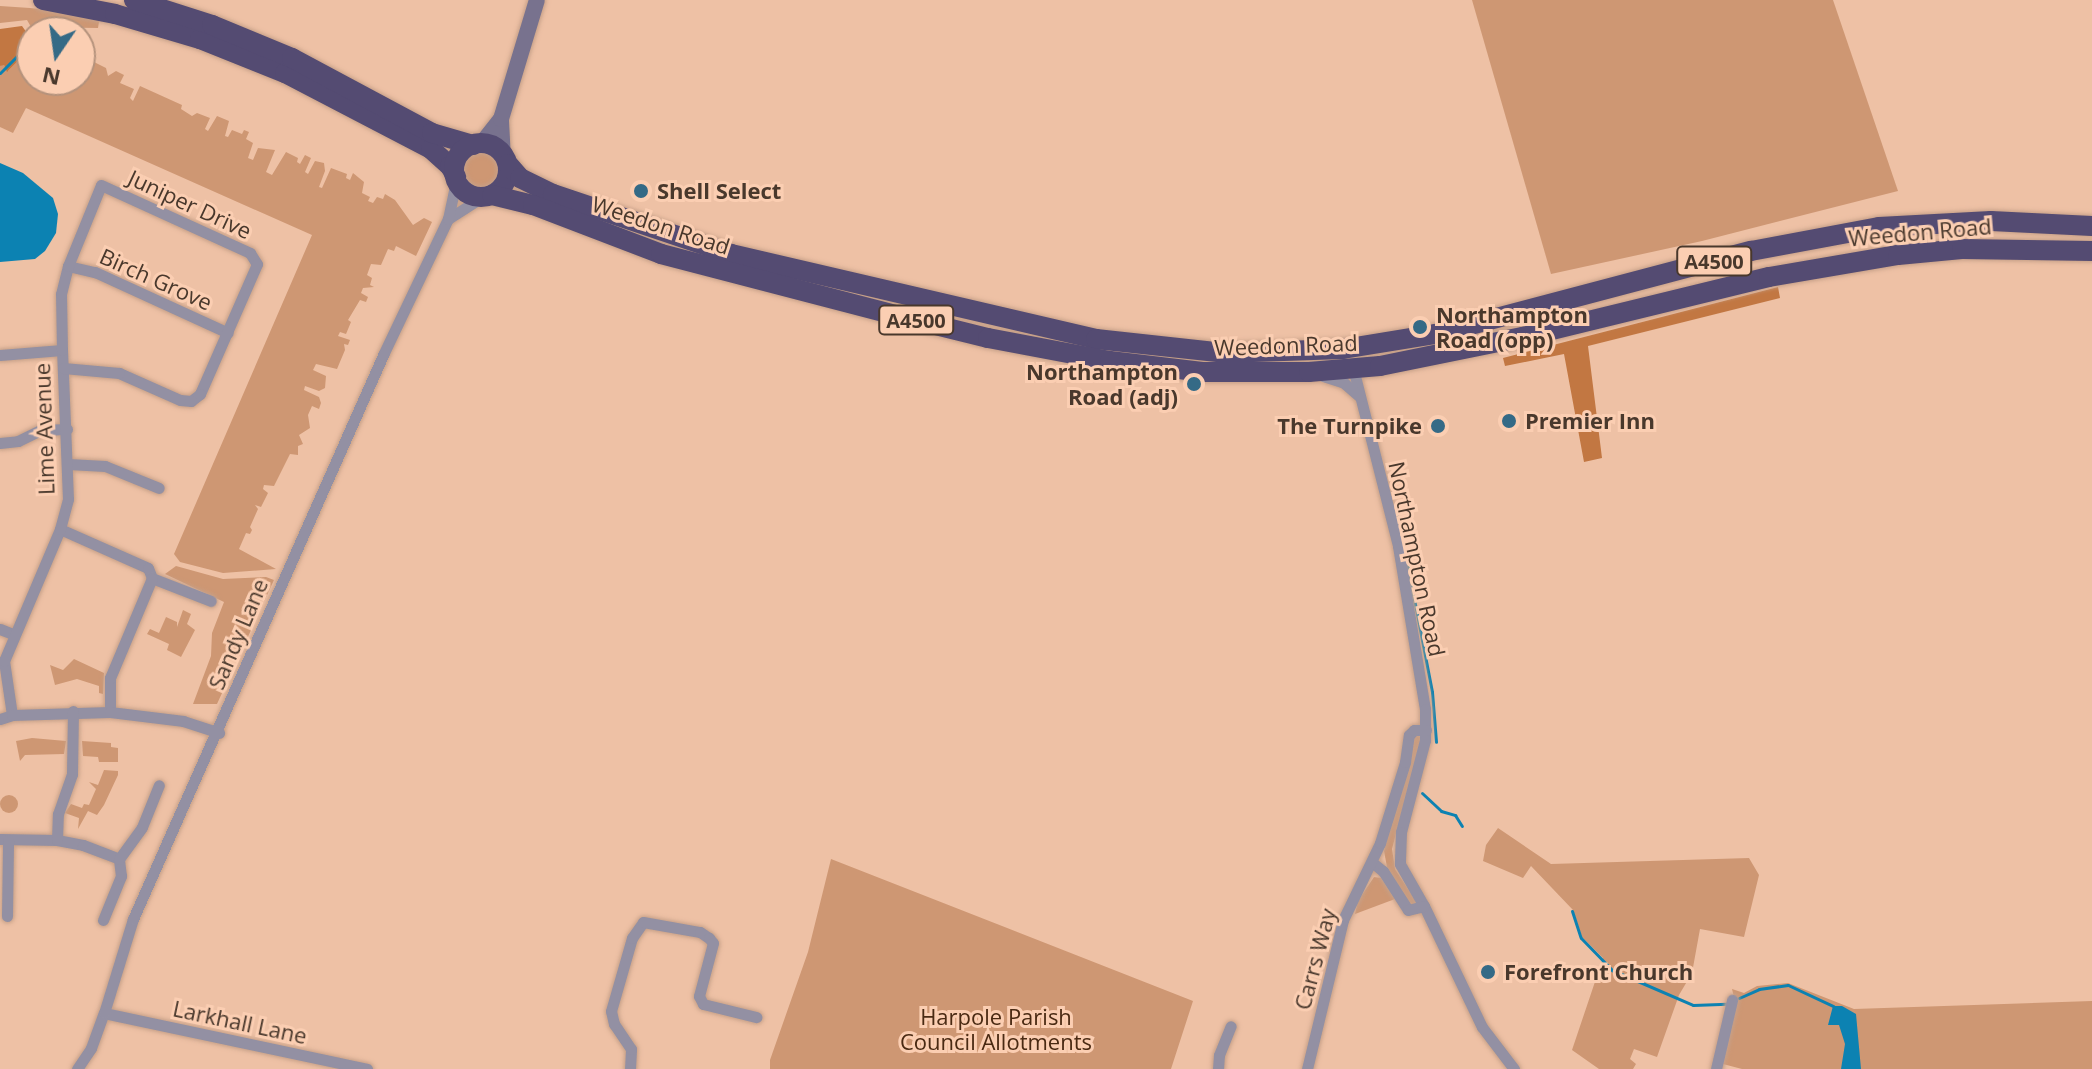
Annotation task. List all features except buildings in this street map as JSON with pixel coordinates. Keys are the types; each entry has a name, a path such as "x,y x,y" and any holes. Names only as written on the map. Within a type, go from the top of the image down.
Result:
{"highway":[{"path":"43,0 115,14 200,39 285,73 431,149 450,166 465,191 487,196 506,182 506,159 494,146 432,133 292,58 212,25 134,0"},
{"path":"456,178 457,159 477,144"},
{"name":"Weedon Road","path":"506,159 532,185 651,230 731,254 968,312 1096,339 1161,348 1239,353 1343,349 1493,321 1751,251 1814,238 1935,222 1991,221 2092,226"},
{"name":"Weedon Road","path":"487,196 533,205 661,254 988,338 1176,370 1309,372 1380,366 1450,354 1769,277 1836,264 1962,249 2092,251"}],"street":[{"path":"506,159 501,119 537,0"},
{"path":"477,144 501,119"},
{"path":"448,219 456,178"},
{"name":"Lime Avenue","path":"6,717 4,661 60,529 68,499 61,294 68,266 101,185"},
{"name":"Juniper Drive","path":"63,368 119,373 180,400 191,401 200,394 256,273 257,264 250,253 101,185"},
{"path":"448,219 487,196"},
{"name":"Sandy Lane","path":"77,1069 91,1048 133,919 219,733 383,355 448,219"},
{"name":"Birch Grove","path":"68,266 95,272 228,333"},
{"name":"Northampton Road","path":"1343,349 1355,368 1405,583 1422,675 1426,730 1398,847 1400,864 1424,906 1482,1027 1514,1069"},
{"path":"0,355 62,350"},
{"path":"1309,372 1337,380 1360,393 1380,366"},
{"path":"0,443 18,441 41,430 67,429"},
{"path":"68,464 105,466 159,488"},
{"path":"60,529 148,568 152,578 110,678 110,712"},
{"path":"152,578 211,601"},
{"path":"0,629 13,634"},
{"path":"6,717 73,711 110,712 183,721 219,733"},
{"path":"57,840 58,814 72,774 73,711"},
{"name":"Carrs Way","path":"1307,1069 1343,920 1373,863 1405,762 1409,735 1414,730 1426,730"},
{"path":"103,920 121,876 119,859 142,827 159,785"},
{"path":"22,917 3,916 4,840 57,840 83,845 119,859"},
{"path":"1373,863 1383,871 1408,910 1424,906"},
{"path":"630,1069 631,1049 614,1024 611,1011 632,938 643,922 700,932 709,938 713,943 699,996 703,1004 756,1017"},
{"path":"1716,1069 1732,1000"},
{"name":"Larkhall Lane","path":"104,1013 367,1069"},
{"path":"1218,1069 1219,1055 1231,1026"}],"green space":[{"path":"1472,0 1833,0 1898,191 1702,241 1551,274"},
{"path":"0,6 100,16 98,28 96,16 16,16 16,21 0,23"},
{"path":"16,63 16,96 96,96 96,63 106,68 108,76 116,71 124,75 120,83 134,89 130,98 133,101 140,86 182,105 181,109 192,116 197,113 210,118 205,129 208,131 217,116 229,121 225,136 228,137 232,130 242,134 244,130 249,132 246,139 253,143 248,158 253,160 258,148 275,150 266,172 272,175 286,152 298,158 300,164 305,155 311,158 305,172 308,174 315,161 324,163 325,171 319,187 322,188 331,168 347,174 346,178 350,180 353,173 364,182 362,193 370,197 368,201 373,203 377,197 383,199 385,194 395,200 413,225 424,218 432,222 416,256 396,246 394,251 388,249 381,265 371,264 367,275 372,278 370,285 374,287 363,288 361,293 368,297 366,302 360,300 348,320 351,322 346,334 340,332 338,336 350,340 348,345 344,344 345,350 337,369 316,364 313,370 326,376 325,388 319,391 305,386 304,390 319,397 319,409 312,406 308,415 310,428 299,435 303,444 298,446 298,455 290,454 274,486 264,485 263,489 268,493 261,507 255,505 258,509 250,527 252,530 250,534 246,533 239,549 276,569 223,573 180,562 174,554 312,235 26,108 13,133 0,127 0,66 3,64 8,71"},
{"path":"481,151 494,157 500,170 494,183 481,189 468,183 462,170 468,157"},
{"path":"176,566 223,579 266,577 274,580 217,704 193,704 211,656 212,633 224,602 165,574"},
{"path":"183,610 191,614 187,624 195,630 181,657 167,650 169,644 147,634 150,629 159,633 166,617 177,622 177,627"},
{"path":"74,659 104,673 103,694 99,693 99,686 77,679 55,685 50,665 63,670"},
{"path":"1415,735 1421,737 1392,849 1395,869 1417,903 1412,908 1387,867 1384,851"},
{"path":"32,738 66,741 64,754 25,755 20,761 16,741"},
{"path":"82,741 111,743 111,747 118,748 118,762 99,762 98,757 83,756"},
{"path":"104,770 118,771 118,775 97,815 88,811 78,829 79,818 65,813 71,804 82,808 84,804 89,805 96,789 89,782 98,785"},
{"path":"9,795 18,804 9,813 0,804"},
{"path":"1498,828 1551,864 1749,858 1759,875 1744,937 1700,929 1692,973 1679,995 1657,1057 1634,1049 1630,1059 1636,1064 1633,1069 1599,1069 1572,1050 1603,958 1582,937 1573,910 1531,866 1523,878 1483,861 1486,845"},
{"name":"Harpole Parish Council Allotments","path":"831,859 1193,1001 1171,1069 770,1069 770,1060 808,952"},
{"path":"1374,877 1381,878 1395,899 1355,914 1358,901"},
{"path":"1788,983 1854,1009 2092,1001 2092,1069 1742,1069 1723,1064 1736,1005 1732,989 1744,993 1757,986"}],"shaded area":[{"path":"16,27 16,63 7,72 4,65 0,66 0,29"},
{"path":"1778,287 1780,298 1588,346 1602,458 1584,462 1564,354 1505,366 1503,358"}],"water":[{"path":"0,163 23,173 53,198 58,214 56,233 45,251 35,259 0,262"},
{"path":"1833,1006 1842,1006 1856,1014 1861,1069 1841,1069 1845,1044 1839,1025 1828,1025"}],"waterway":[{"path":"0,73 16,57"},
{"path":"1396,512 1401,537"},
{"path":"1405,553 1432,692 1436,742"},
{"path":"1422,793 1441,811 1455,815 1462,826"},
{"path":"1572,911 1581,938 1612,970 1693,1005 1727,1004"},
{"path":"1739,998 1759,989 1788,985 1833,1006"}],"place":[{"name":"Shell Select","path":"641,191"},
{"name":"Northampton Road (opp)","path":"1420,327"},
{"name":"Northampton Road (adj)","path":"1194,384"},
{"name":"Premier Inn","path":"1509,421"},
{"name":"The Turnpike","path":"1438,426"},
{"name":"Forefront Church","path":"1488,972"}]}
